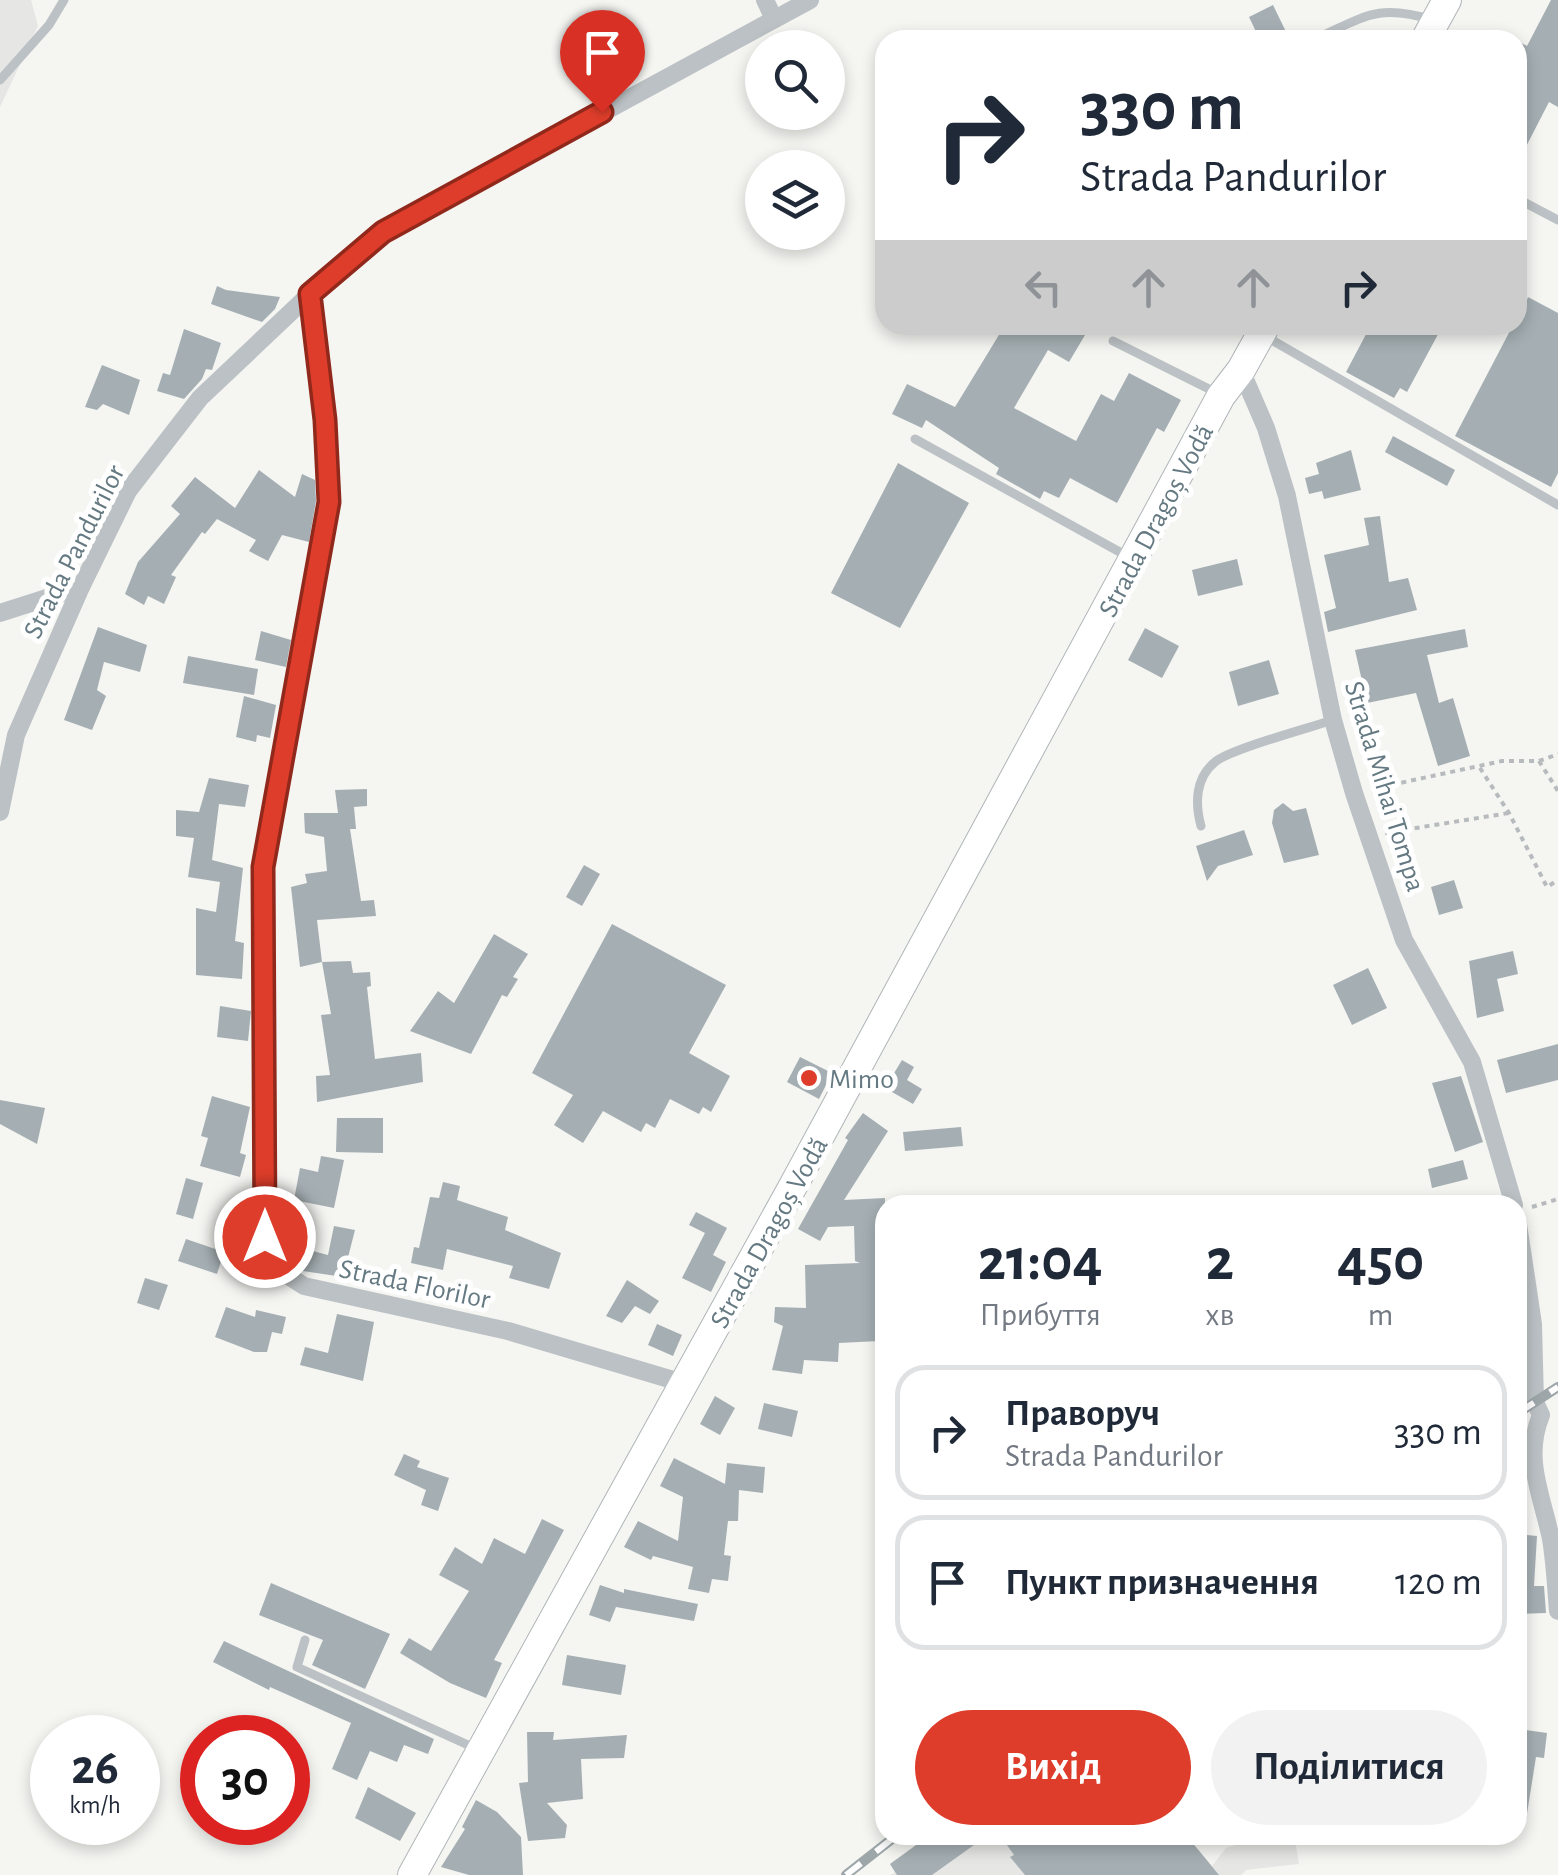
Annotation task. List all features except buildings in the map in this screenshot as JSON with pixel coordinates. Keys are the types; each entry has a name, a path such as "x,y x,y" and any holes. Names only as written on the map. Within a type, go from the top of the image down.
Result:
{"main road":[{"name":"Strada Dragoș Vodă","path":"412,1875 1222,396 1260,335"}],"street":[{"path":"765,0 774,19"},
{"name":"Strada Pandurilor","path":"0,812 16,735 81,587 128,491 200,398 310,294 383,232 810,0"},
{"name":"Strada Florilor","path":"310,294 325,420 329,502 263,867 265,1237 276,1268 304,1286 508,1331 683,1384"},
{"name":"Strada Mihai Tompa","path":"1241,370 1266,428 1287,496 1333,720 1354,793 1372,835 1404,940 1472,1062 1512,1195"},
{"path":"0,613 81,587"},
{"path":"1527,1288 1535,1402 1549,1414 1532,1437 1533,1473 1554,1558 1558,1611"}],"lane":[{"path":"0,80 49,25 64,0"},
{"path":"1335,30 1371,14 1398,9 1436,20"},
{"path":"1527,204 1558,220"},
{"path":"1271,335 1558,505"},
{"path":"1113,341 1222,396"},
{"path":"915,439 1134,560"},
{"path":"1202,826 1195,806 1199,786 1215,762 1333,720"},
{"path":"304,1640 297,1667 481,1752"}],"path":[{"path":"1354,793 1502,761 1538,760 1558,754"},
{"path":"1538,760 1558,790"},
{"path":"1480,768 1509,813 1547,887 1558,880"},
{"path":"1372,835 1509,813"},
{"path":"1527,1205 1558,1198"}],"shaded area":[{"path":"0,0 31,0 38,26 0,107"},
{"path":"916,1845 1194,1845 1212,1866 1226,1848 1235,1845 1296,1845 1299,1864 1246,1870 1241,1875 891,1875 895,1872 890,1864"}],"railway":[{"path":"1527,1407 1558,1387"},
{"path":"846,1875 884,1845"}],"place":[{"name":"Mimo","path":"809,1078"}],"route":[{"path":"265,1237 263,867 329,502 325,420 310,294 383,232 602,112"}]}
